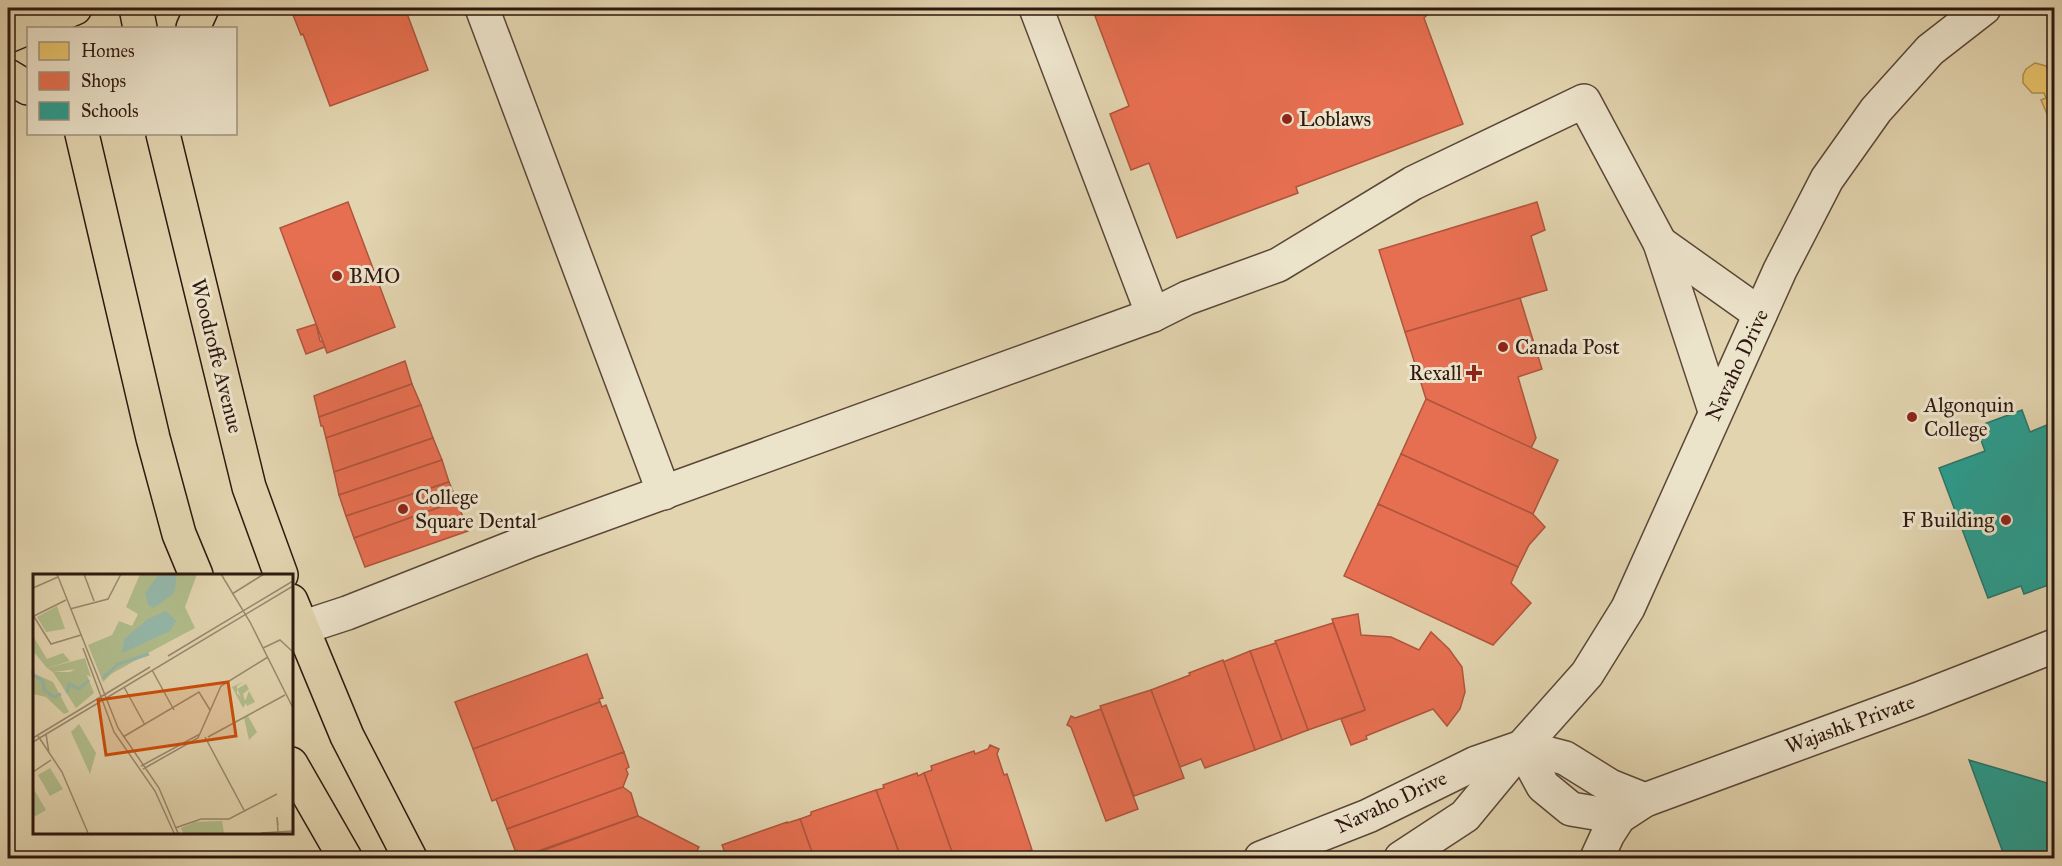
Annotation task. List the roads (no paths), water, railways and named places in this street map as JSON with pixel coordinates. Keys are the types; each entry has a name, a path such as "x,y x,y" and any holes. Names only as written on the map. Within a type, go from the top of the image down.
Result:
{"main road":[{"path":"136,8 140,27"},
{"path":"193,27 202,8"},
{"path":"31,27 62,15"},
{"path":"8,36 27,29"},
{"path":"8,76 27,87"},
{"path":"81,135 153,438 179,534 196,574"},
{"name":"Woodroffe Avenue","path":"166,140 249,487 282,574"},
{"path":"296,614 347,736 410,858"},
{"path":"292,766 345,858"}],"street":[{"path":"482,8 664,493"},
{"path":"1036,8 1072,108 1154,315"},
{"name":"Navaho Drive","path":"1401,858 1465,816 1587,674 1628,608 1780,270 1827,179 1870,119 1930,50 1984,8"},
{"path":"296,614 347,613 532,540 1154,315 1187,298 1278,265 1413,183 1584,101 1660,243 1715,411"},
{"path":"1660,243 1760,314"},
{"name":"Wajashk Private","path":"1522,747 1543,786 1571,809 1632,808 2055,646"},
{"path":"1522,747 1565,758 1610,786 1632,808 1608,834 1597,858"},
{"name":"Navaho Drive","path":"1261,858 1368,816 1476,763 1522,747"},
{"path":"1571,809 1580,829 1587,858"}],"place":[{"name":"Loblaws","path":"1287,119"},
{"name":"BMO","path":"337,276"},
{"name":"Canada Post","path":"1503,347"},
{"name":"Rexall","path":"1474,373"},
{"name":"Algonquin College","path":"1912,417"},
{"name":"College Square Dental","path":"403,509"},
{"name":"F Building","path":"2006,520"}]}
